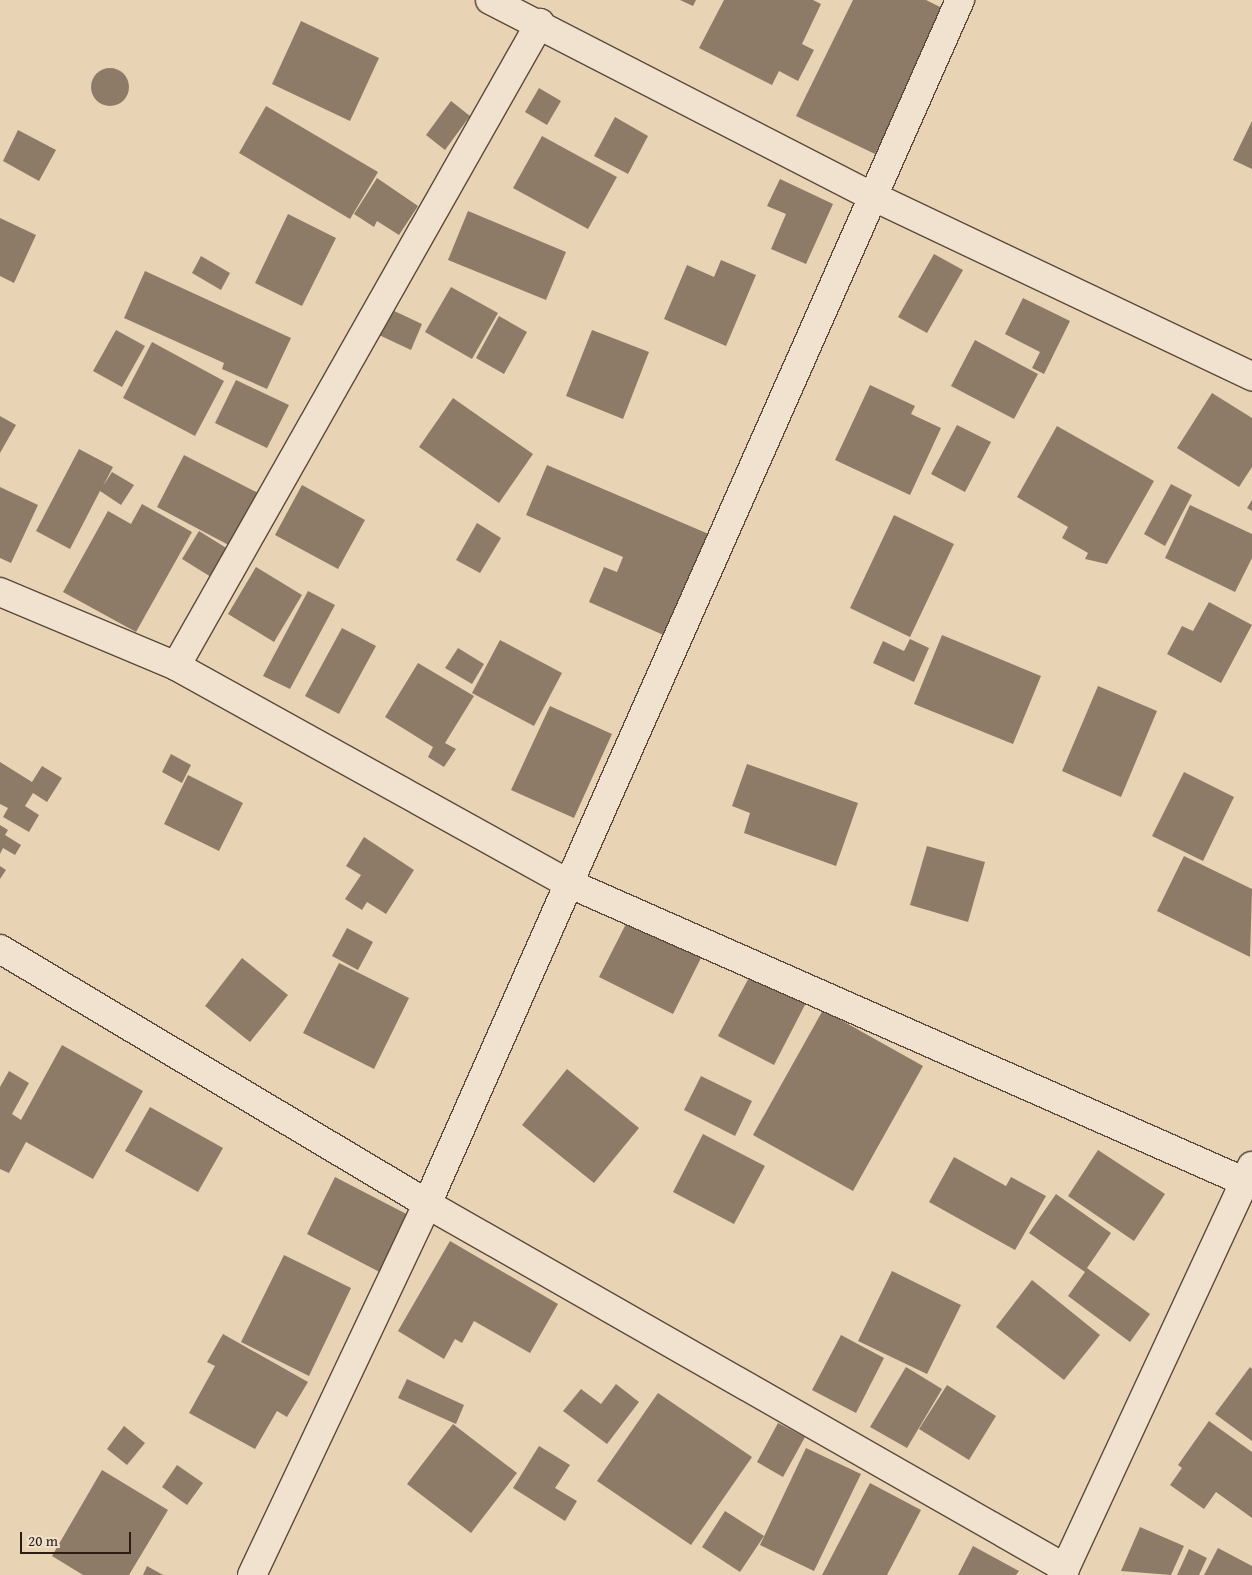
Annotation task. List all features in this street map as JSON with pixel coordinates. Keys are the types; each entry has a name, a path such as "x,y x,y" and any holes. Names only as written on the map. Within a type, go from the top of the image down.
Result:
{"street":[{"path":"490,0 540,23 870,195 1252,376"},
{"path":"252,1575 427,1204 870,195 960,0"},
{"path":"176,666 540,23"},
{"path":"0,592 176,666 568,883 1250,1177 1064,1571 427,1204 0,949"}],"building":[{"path":"680,0 696,0 693,6"},
{"path":"724,0 813,0 821,4 802,44 814,50 798,81 779,71 772,85 699,48"},
{"path":"853,0 926,0 946,10 875,154 796,116"},
{"path":"301,21 379,58 350,121 272,84"},
{"path":"110,68 123,74 129,87 123,100 110,106 97,100 91,87 97,74"},
{"path":"539,88 561,101 547,125 525,112"},
{"path":"451,101 470,116 445,150 426,135"},
{"path":"266,106 378,172 350,219 239,153"},
{"path":"615,117 648,136 628,174 594,156"},
{"path":"1252,121 1252,169 1233,160"},
{"path":"18,130 56,150 39,181 3,161"},
{"path":"542,136 617,177 588,229 513,188"},
{"path":"377,178 418,206 399,235 377,221 374,227 354,214"},
{"path":"780,179 833,204 806,264 771,249 786,214 767,206"},
{"path":"468,211 566,252 546,300 448,260"},
{"path":"288,214 336,238 302,306 255,283"},
{"path":"0,218 36,235 14,283 0,276"},
{"path":"934,254 963,270 927,333 898,317"},
{"path":"201,256 230,273 221,290 192,273"},
{"path":"721,260 756,275 726,346 664,319 687,265 714,277"},
{"path":"145,271 291,338 267,389 222,369 224,363 124,318"},
{"path":"451,287 498,313 472,359 425,332"},
{"path":"1023,298 1070,321 1044,374 1032,368 1040,352 1005,334"},
{"path":"390,309 422,324 411,350 379,335"},
{"path":"499,316 527,332 504,374 476,358"},
{"path":"116,330 145,346 122,387 93,371"},
{"path":"592,330 649,352 623,419 566,396"},
{"path":"975,340 1038,374 1014,419 951,386"},
{"path":"152,342 224,381 195,436 123,398"},
{"path":"236,380 289,405 267,448 215,423"},
{"path":"870,385 915,406 911,414 941,428 910,495 835,460"},
{"path":"1212,393 1252,418 1252,467 1239,487 1177,448"},
{"path":"453,398 533,454 499,503 419,447"},
{"path":"0,416 16,425 0,453"},
{"path":"957,425 991,442 965,492 931,474"},
{"path":"1057,426 1154,481 1107,564 1085,559 1088,553 1062,538 1068,527 1017,497"},
{"path":"79,449 113,467 103,486 112,472 134,485 121,505 100,491 70,549 36,531"},
{"path":"184,455 266,497 238,550 157,507"},
{"path":"547,465 711,535 668,637 589,602 604,567 617,572 623,557 526,515"},
{"path":"1171,484 1192,495 1165,546 1144,534"},
{"path":"302,485 365,520 338,569 275,535"},
{"path":"0,487 38,505 11,563 0,558"},
{"path":"1252,500 1252,511 1247,508"},
{"path":"142,504 192,532 136,632 63,592 108,511 131,524"},
{"path":"1190,505 1252,534 1252,558 1235,592 1165,558"},
{"path":"894,515 954,544 910,637 850,608"},
{"path":"477,523 501,538 480,573 456,560"},
{"path":"199,531 228,549 211,577 182,559"},
{"path":"256,567 302,595 274,642 228,614"},
{"path":"308,591 335,605 290,689 263,676"},
{"path":"1209,602 1252,625 1221,683 1167,654 1182,626 1193,631"},
{"path":"342,628 376,646 339,714 305,696"},
{"path":"942,635 1041,676 1013,744 914,704"},
{"path":"910,639 929,648 914,682 873,663 883,641 904,651"},
{"path":"500,640 562,673 534,726 472,693"},
{"path":"458,648 484,664 472,684 445,668"},
{"path":"418,663 474,696 445,743 456,749 444,767 428,757 433,747 385,717"},
{"path":"1098,686 1157,711 1121,797 1062,771"},
{"path":"550,706 612,734 574,818 511,790"},
{"path":"171,754 191,765 182,783 162,772"},
{"path":"0,762 32,782 42,766 62,778 47,802 33,793 25,806 39,815 29,832 3,817 8,808 0,804"},
{"path":"747,764 858,803 836,866 744,833 750,813 732,806"},
{"path":"1184,772 1234,797 1203,861 1152,836"},
{"path":"188,775 243,803 219,851 164,824"},
{"path":"0,825 8,830 5,835 21,845 15,855 3,848 0,854"},
{"path":"364,837 414,870 386,914 367,902 362,910 345,899 361,875 346,866"},
{"path":"927,846 985,862 968,922 910,905"},
{"path":"1184,856 1252,889 1250,957 1157,911"},
{"path":"0,866 6,870 0,879"},
{"path":"628,920 701,958 673,1014 599,977"},
{"path":"347,928 373,942 358,970 332,956"},
{"path":"242,958 288,995 250,1042 205,1006"},
{"path":"339,963 409,998 374,1069 303,1033"},
{"path":"753,970 808,999 774,1065 718,1036"},
{"path":"823,1010 923,1066 853,1191 753,1135"},
{"path":"62,1045 143,1091 93,1179 26,1142 9,1173 0,1169 0,1087 9,1071 29,1083 12,1114 21,1120"},
{"path":"567,1069 639,1128 594,1183 522,1125"},
{"path":"701,1076 752,1101 735,1136 684,1110"},
{"path":"150,1107 223,1148 198,1192 125,1151"},
{"path":"703,1134 765,1166 734,1224 673,1192"},
{"path":"1098,1150 1165,1194 1134,1241 1068,1196"},
{"path":"954,1157 1006,1186 1011,1177 1046,1196 1015,1250 929,1202"},
{"path":"335,1177 418,1220 389,1277 307,1234"},
{"path":"1056,1194 1111,1233 1087,1268 1150,1314 1130,1342 1068,1296 1085,1272 1029,1233"},
{"path":"450,1241 558,1304 530,1353 474,1321 462,1343 455,1339 444,1359 398,1331"},
{"path":"284,1255 351,1288 309,1376 241,1342"},
{"path":"892,1271 961,1305 927,1374 858,1341"},
{"path":"1032,1280 1100,1335 1064,1380 996,1327"},
{"path":"223,1334 308,1382 287,1417 277,1411 255,1449 189,1413 215,1366 207,1362"},
{"path":"841,1335 884,1358 856,1413 812,1390"},
{"path":"906,1367 942,1389 907,1448 870,1427"},
{"path":"1250,1367 1252,1369 1252,1441 1215,1414"},
{"path":"407,1379 464,1405 456,1424 398,1398"},
{"path":"616,1384 639,1402 607,1444 563,1411 581,1389 601,1404"},
{"path":"947,1385 996,1416 969,1460 919,1429"},
{"path":"658,1393 752,1457 691,1545 597,1481"},
{"path":"1209,1421 1252,1452 1252,1518 1216,1492 1204,1509 1170,1485 1182,1468 1178,1465"},
{"path":"778,1423 805,1437 783,1477 757,1462"},
{"path":"453,1424 517,1473 471,1533 407,1484"},
{"path":"124,1426 145,1443 127,1465 107,1449"},
{"path":"539,1446 570,1465 555,1488 577,1501 565,1521 513,1488"},
{"path":"806,1448 861,1474 814,1571 760,1545"},
{"path":"177,1465 203,1483 187,1505 162,1487"},
{"path":"102,1470 168,1510 129,1575 83,1575 52,1556"},
{"path":"870,1483 921,1510 887,1575 822,1575"},
{"path":"725,1511 764,1536 740,1572 702,1547"},
{"path":"1140,1527 1184,1546 1171,1575 1121,1571"},
{"path":"973,1546 1019,1571 1016,1575 958,1575"},
{"path":"1218,1548 1252,1566 1252,1575 1204,1575"},
{"path":"1189,1549 1207,1558 1199,1575 1177,1575"},
{"path":"147,1566 163,1575 143,1575"}]}
